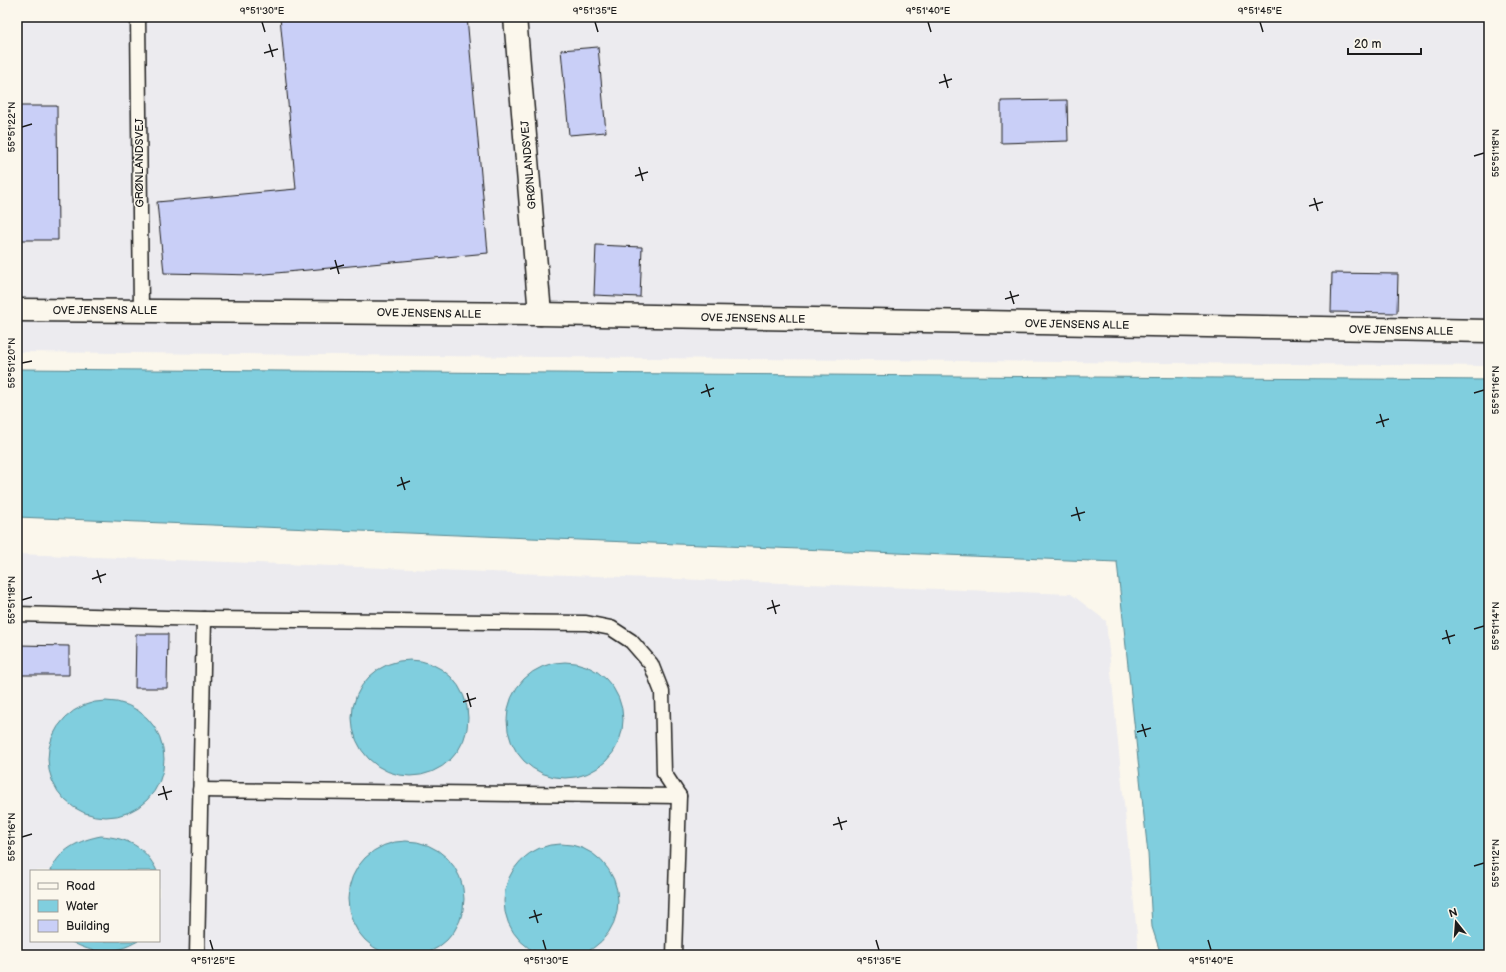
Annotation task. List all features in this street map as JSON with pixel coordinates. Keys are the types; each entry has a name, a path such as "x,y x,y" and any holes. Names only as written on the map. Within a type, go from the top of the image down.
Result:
{"street":[{"name":"GRØNLANDSVEJ","path":"515,17 540,314"},
{"name":"OVE JENSENS ALLE","path":"17,310 540,314 1489,331"}],"lane":[{"name":"GRØNLANDSVEJ","path":"138,17 141,310"},
{"path":"17,614 204,619 586,623 610,628 631,641 651,664 662,692 664,773 679,796 674,955"},
{"path":"197,955 204,619"},
{"path":"200,790 679,796"}],"shaded area":[{"path":"17,17 1489,17 1489,366 17,352"},
{"path":"17,554 1071,594 1106,621 1139,955 17,955"}],"water":[{"path":"17,369 1489,380 1489,955 1161,955 1152,927 1148,854 1117,562 17,517"},
{"path":"410,660 421,661 432,665 451,677 463,696 467,707 467,729 463,740 451,759 432,771 421,775 410,776 399,775 388,771 369,759 357,740 353,729 352,718 353,707 357,696 369,677 388,665 399,661"},
{"path":"565,662 576,663 587,667 606,679 618,698 622,709 622,731 618,742 606,761 587,773 576,777 565,778 554,777 543,773 524,761 512,742 508,731 507,720 508,709 512,698 524,679 543,667 554,663"},
{"path":"106,701 117,702 128,706 147,718 159,737 163,748 163,770 159,781 147,800 128,812 117,816 106,817 95,816 84,812 65,800 53,781 49,770 48,759 49,748 53,737 65,718 84,706 95,702"},
{"path":"101,836 127,841 141,849 147,855 156,870 52,870 59,857 65,851 85,840"},
{"path":"406,841 417,842 428,846 447,858 459,877 463,888 463,910 459,921 447,940 428,952 417,956 406,957 395,956 384,952 365,940 353,921 349,910 348,899 349,888 353,877 365,858 384,846 395,842"},
{"path":"561,844 583,848 602,860 614,879 618,901 614,923 602,942 583,954 561,958 539,954 520,942 508,923 504,901 508,879 520,860 539,848"},
{"path":"72,942 136,942 120,949 104,952 79,946"}],"building":[{"path":"62,17 62,19 17,18"},
{"path":"280,17 467,17 488,253 255,275 164,273 157,202 296,189"},
{"path":"598,47 606,132 569,135 561,50"},
{"path":"1067,100 1068,141 1001,143 1001,101"},
{"path":"17,106 57,106 58,240 17,240"},
{"path":"596,245 642,247 640,297 594,295"},
{"path":"1332,273 1398,274 1397,313 1331,312"},
{"path":"136,634 168,634 167,688 135,688"},
{"path":"17,645 69,646 69,675 17,675"}]}
